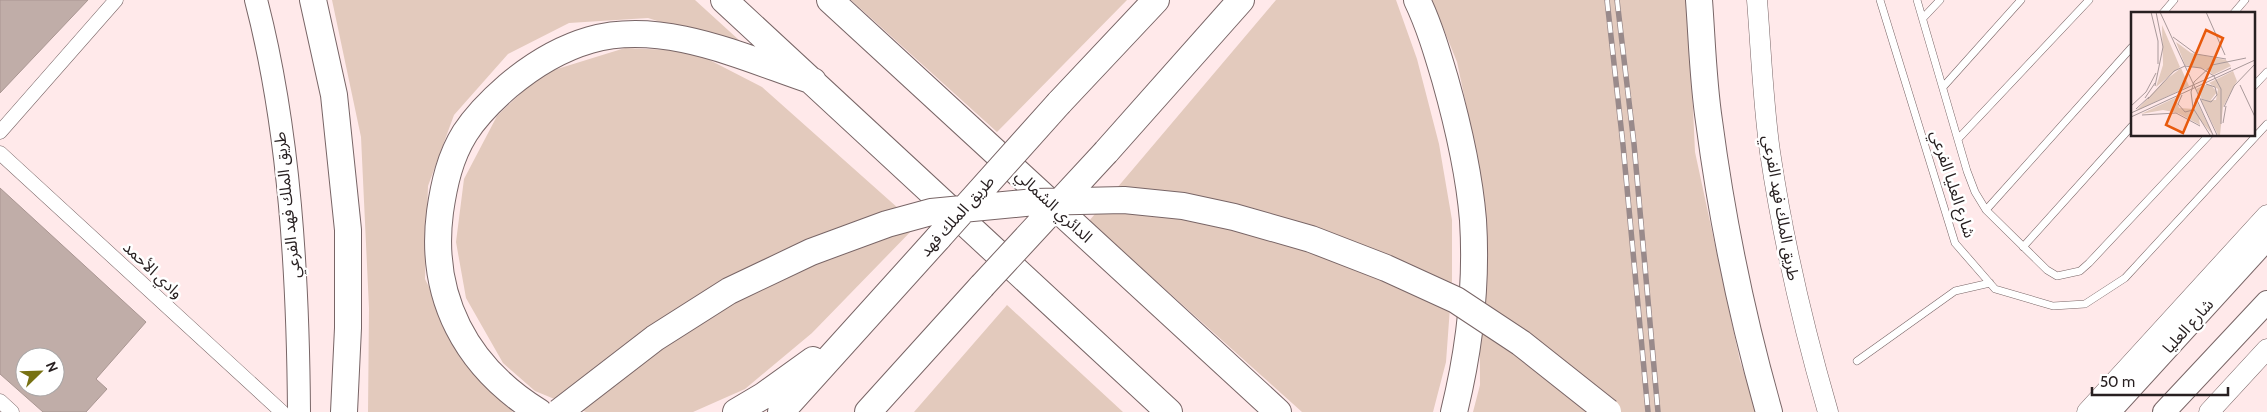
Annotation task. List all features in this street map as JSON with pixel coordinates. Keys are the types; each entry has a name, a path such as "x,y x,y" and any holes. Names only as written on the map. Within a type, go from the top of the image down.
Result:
{"highway":[{"path":"313,0 334,95 348,230 348,328 344,412"},
{"path":"724,0 813,80 1168,412"},
{"name":"الدائري الشمالي","path":"830,0 1278,412"},
{"name":"طريق الملك فهد","path":"781,412 1059,103 1156,0"},
{"path":"868,412 961,307 1106,152 1241,0"},
{"path":"1417,0 1428,23 1457,121 1473,220 1472,298 1460,390 1454,412"},
{"path":"1699,0 1708,120 1746,333 1769,412"},
{"path":"539,412 518,399 485,369 466,344 450,312 440,276 437,235 441,202 448,168 466,132 495,98 528,68 559,51 591,40 628,35 667,36 813,80"},
{"path":"559,412 655,338 728,292 811,252 887,224 931,212 1035,202 1124,200 1183,206 1234,217 1312,239 1386,268 1456,300 1521,343 1608,412"},
{"path":"887,412 961,307"},
{"path":"736,412 763,396 858,328"},
{"path":"1142,388 1157,412"}],"main road":[{"name":"طريق الملك فهد الفرعي","path":"256,0 267,41 288,196 295,270 299,412"},
{"name":"شارع العليا","path":"2109,412 2267,239"},
{"path":"2164,412 2267,302"}],"street":[{"path":"0,132 116,0"},
{"name":"طريق الملك فهد الفرعي","path":"1757,0 1770,149 1782,229 1800,309 1828,412"},
{"name":"وادي الأحمد","path":"0,153 282,412"},
{"path":"2087,412 2267,215"},
{"path":"2209,412 2267,350"},
{"path":"0,401 12,412"}],"lane":[{"name":"شارع العليا الفرعي","path":"1880,0 1955,243 1996,289 2052,306 2085,304 2125,278 2267,124"},
{"path":"1917,0 1975,192 1986,210 2047,270 2057,276 2080,271 2207,136"},
{"path":"1923,18 1940,0"},
{"path":"1943,87 2021,0"},
{"path":"1958,139 2089,0"},
{"path":"2164,12 2174,0"},
{"path":"2235,12 2245,0"},
{"path":"1986,210 2131,48"},
{"path":"2254,86 2267,72"},
{"path":"2023,247 2131,127"},
{"path":"1857,361 1956,292 1990,283"}],"shaded area":[{"path":"332,0 695,0 751,51 648,18 569,23 508,54 454,115 428,186 425,279 465,361 513,412 368,412 369,308 361,137"},
{"path":"851,0 1127,0 997,132"},
{"path":"1276,0 1396,0 1417,59 1439,144 1452,220 1452,280 1446,362 1433,412 1302,412 1089,221"},
{"path":"1432,0 1688,0 1695,152 1740,361 1757,412 1473,412 1480,385 1479,166 1457,62"},
{"path":"625,48 692,51 762,87 917,225 812,333 745,389 693,412 586,412 535,391 503,363 466,298 456,242 464,179 497,116 541,74"},
{"path":"1007,305 1123,412 914,412"}],"building":[{"path":"0,0 88,0 0,93"},
{"path":"0,188 146,322 96,379 107,389 86,412 43,412 26,397 65,397 65,347 15,347 15,387 0,374"}],"railway":[{"path":"1607,0 1623,145 1648,412"},
{"path":"1617,0 1634,144 1658,412"}]}
